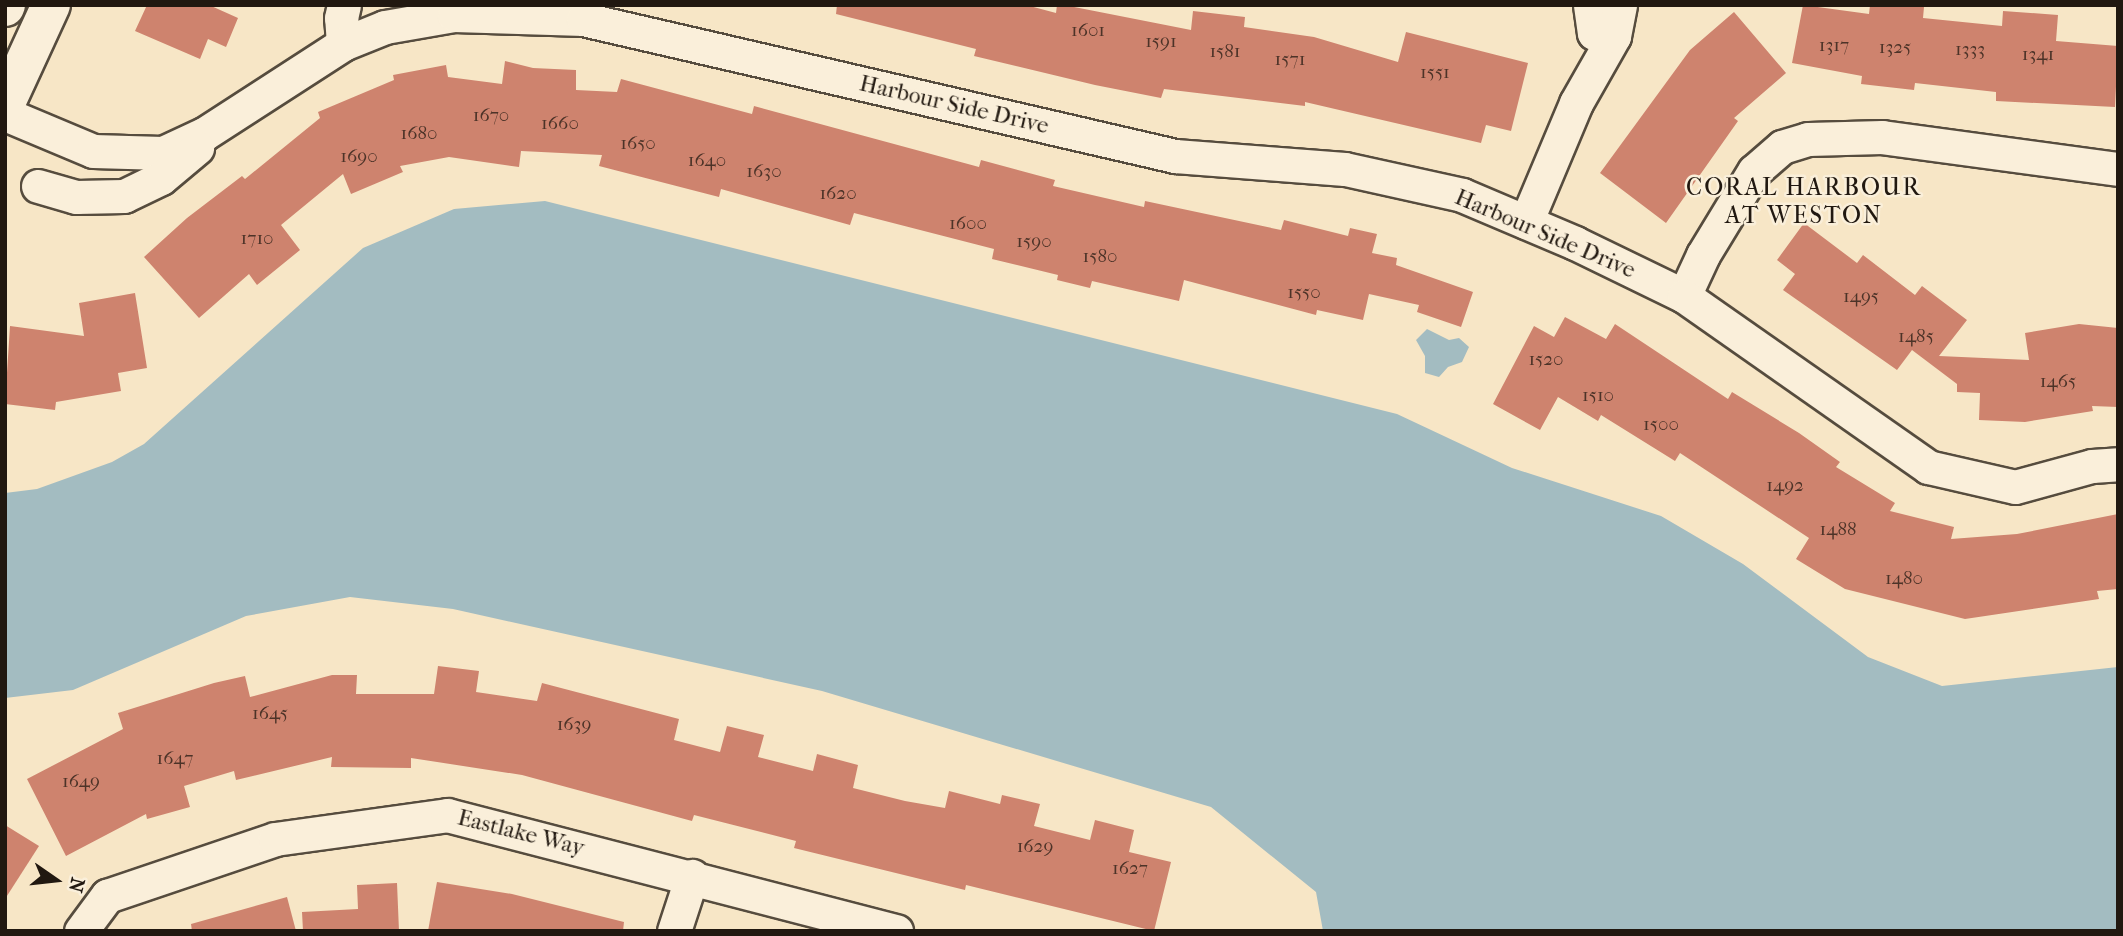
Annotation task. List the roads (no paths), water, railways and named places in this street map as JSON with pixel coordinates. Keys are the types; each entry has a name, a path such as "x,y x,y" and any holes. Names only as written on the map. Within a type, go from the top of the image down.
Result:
{"street":[{"path":"5,105 51,5"},
{"path":"343,44 344,5"},
{"name":"Harbour Side Drive","path":"5,114 93,151 132,155 183,146 343,44 385,27 470,10 583,19 1175,156 1345,169 1462,195 1527,222 1684,296 1927,467 2015,487 2118,464"},
{"path":"1527,222 1576,103 1603,17"},
{"name":"Harbour Side Drive","path":"38,186 92,198 141,190 174,168 229,118"},
{"path":"1684,296 1703,255 1754,171 1782,147 1808,139 1882,137 2118,169"},
{"name":"Eastlake Way","path":"81,931 107,896 275,839 447,815 692,876 896,931"},
{"path":"674,931 692,876"}],"water":[{"path":"545,201 1397,414 1512,468 1661,516 1743,564 1868,657 1942,686 2118,667 2118,931 1323,931 1316,892 1211,807 822,691 453,609 350,597 246,616 73,690 5,698 5,493 37,489 112,462 144,444 363,248 454,209"},
{"path":"1427,329 1449,340 1459,338 1469,347 1462,362 1448,367 1439,377 1425,373 1425,356 1416,340"}],"district":[{"name":"CORAL HARBOUR AT WESTON","path":"1804,202"}]}
